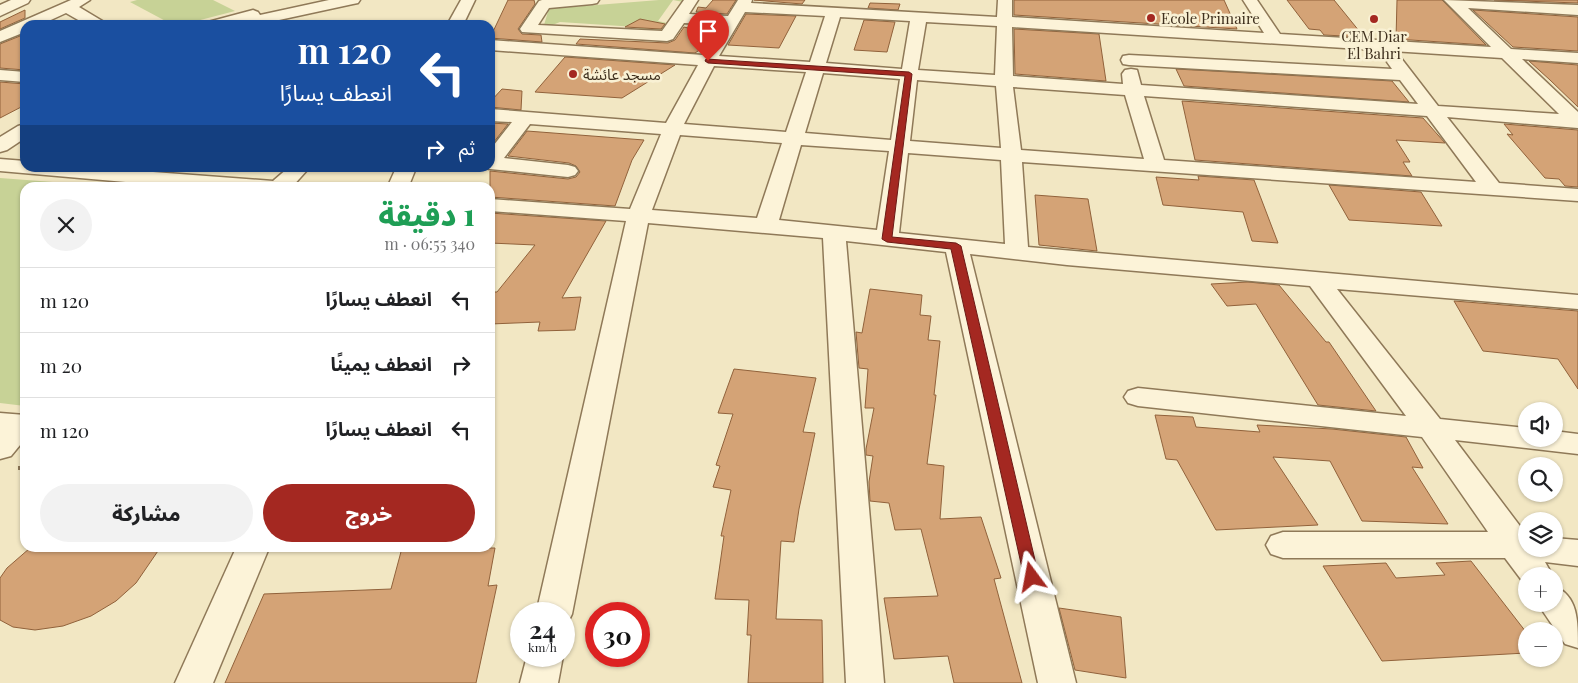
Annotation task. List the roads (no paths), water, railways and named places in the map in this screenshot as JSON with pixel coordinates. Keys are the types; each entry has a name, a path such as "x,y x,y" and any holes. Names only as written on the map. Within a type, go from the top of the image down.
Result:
{"street":[{"path":"0,10 23,0"},
{"path":"39,20 83,0"},
{"path":"236,20 325,0"},
{"path":"258,20 352,0"},
{"path":"458,20 468,0"},
{"path":"592,0 544,4 528,29 667,36 691,0"},
{"path":"1005,0 1004,81 1017,251"},
{"path":"1250,0 1275,38"},
{"path":"1452,2 1549,4 1575,17"},
{"path":"1452,2 1578,121"},
{"path":"67,7 89,20"},
{"path":"680,18 739,9 834,12 920,7 1005,21 1578,58"},
{"path":"887,239 920,7"},
{"path":"557,602 638,217 673,128 708,61 739,9"},
{"path":"766,225 834,12"},
{"path":"1119,28 1129,60 1132,90 1156,166"},
{"path":"0,37 20,29"},
{"path":"495,45 1578,121"},
{"path":"1382,46 1434,111 1493,190"},
{"path":"1129,60 1406,75"},
{"path":"495,115 1011,153 1156,166 1578,195"},
{"path":"495,157 525,118"},
{"path":"0,135 20,123"},
{"path":"0,146 20,133"},
{"path":"495,163 568,170"},
{"path":"0,165 20,167"},
{"path":"107,172 214,182"},
{"path":"284,182 295,172"},
{"path":"495,205 766,225 1017,251 1067,258 1578,302"},
{"path":"834,232 865,683"},
{"path":"956,246 1057,683"},
{"path":"1317,279 1430,428 1518,536"},
{"path":"1138,397 1518,438"},
{"path":"0,423 20,424"},
{"path":"0,449 20,426"},
{"path":"1563,442 1578,444"},
{"path":"1282,545 1518,547"},
{"path":"1563,551 1578,553"},
{"path":"194,683 250,552"},
{"path":"1563,612 1578,633"},
{"path":"539,683 543,667"}],"place":[{"name":"Ecole Primaire","path":"1151,18"},
{"name":"CEM Diar El Bahri","path":"1374,19"},
{"name":"مسجد عائشة","path":"573,74"}]}
